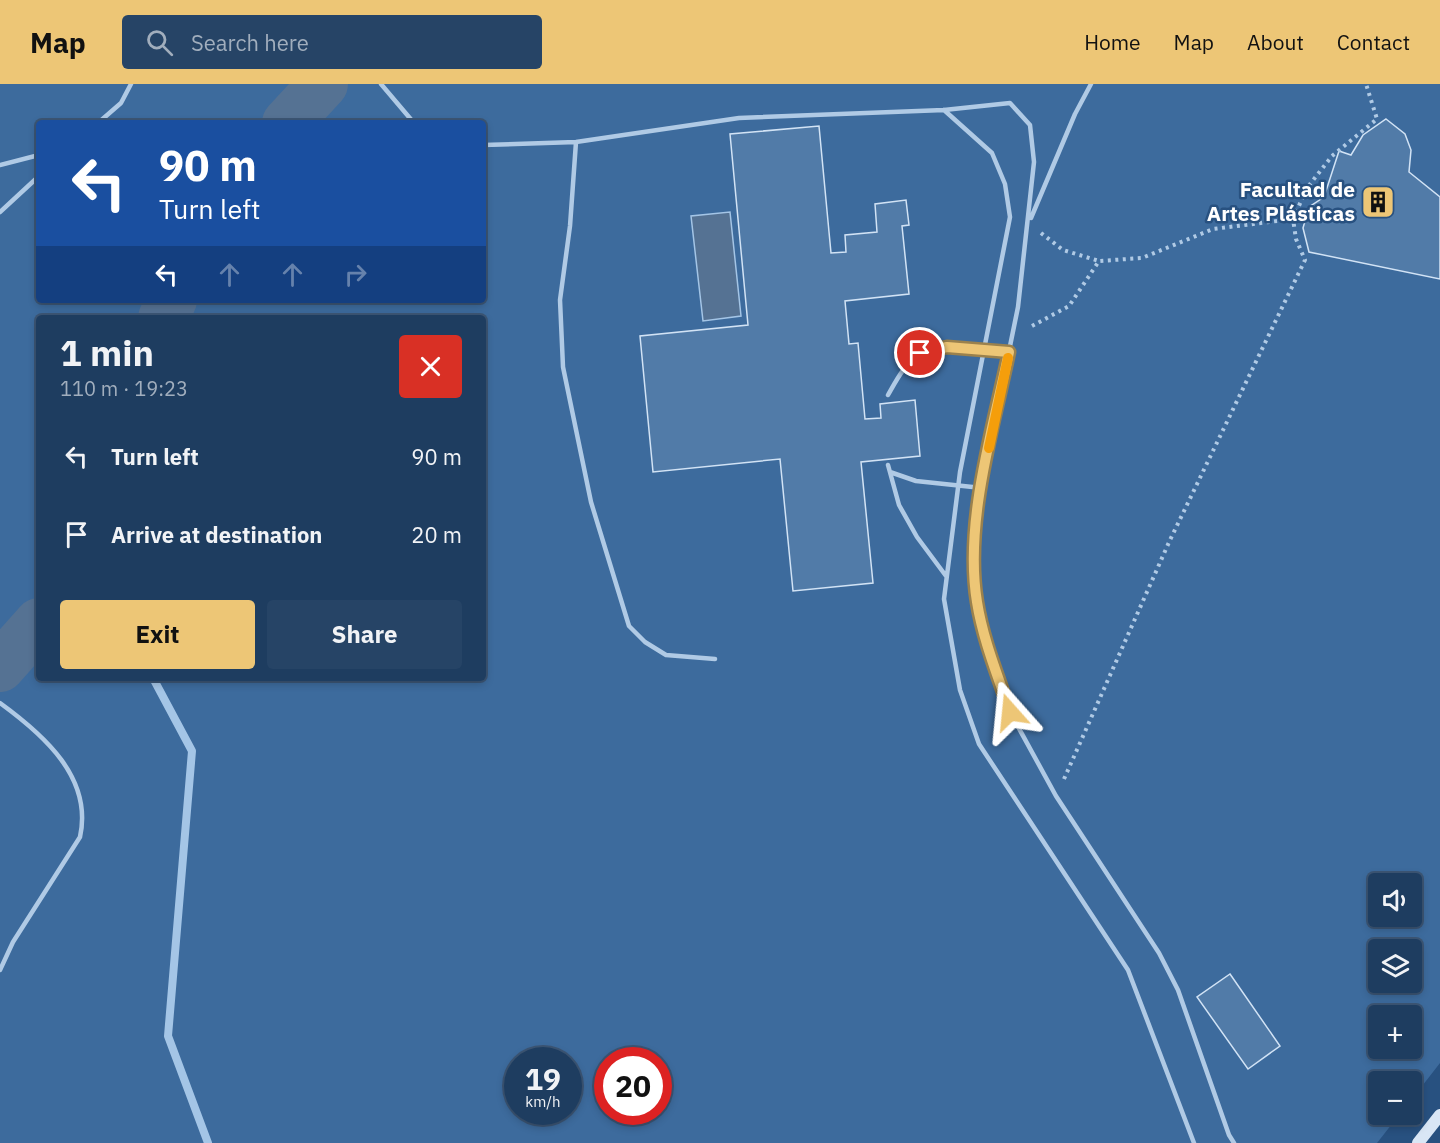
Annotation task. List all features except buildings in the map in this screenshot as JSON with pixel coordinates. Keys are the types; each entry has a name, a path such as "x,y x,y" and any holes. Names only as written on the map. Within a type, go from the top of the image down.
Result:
{"main road":[{"path":"1418,1143 1440,1115"}],"lane":[{"path":"101,120 121,103 131,84"},
{"path":"381,84 411,120"},
{"path":"1029,223 1075,114 1091,84"},
{"path":"486,146 576,142 740,118 944,110 1010,103 1030,125 1034,162 1029,223 1012,336 982,489 974,543 977,601 987,645 1010,712 1056,796 1159,953 1178,990 1229,1135 1234,1143"},
{"path":"944,110 992,153 1005,184 1010,218 958,486 946,576 944,599 960,690 979,744 1128,970 1194,1143"},
{"path":"576,142 570,226 560,300 563,367 591,502 629,626 645,642 666,655 715,659"},
{"path":"0,165 36,156"},
{"path":"0,212 36,179"},
{"path":"888,395 902,372 920,353 947,347 985,348 1009,352"},
{"path":"888,465 899,505 946,576"},
{"path":"890,472 916,480 982,489"},
{"path":"0,703 46,740 80,792 84,816 80,837 13,942 0,970"}],"path":[{"path":"1056,796 1170,540 1305,260 1296,239 1293,219 1307,188 1332,156 1377,119 1366,84"},
{"path":"1029,223 1063,250 1099,261 1142,258 1213,229 1293,219"},
{"path":"1012,336 1069,306 1099,261"}],"shaded area":[{"path":"0,84 1440,84 1440,1063 1422,1086 1422,1071 1368,1071 1368,1125 1391,1125 1377,1143 0,1143"},
{"path":"730,212 741,316 703,321 691,216"}],"waterway":[{"path":"290,120 323,84"},
{"path":"164,315 170,303"},
{"path":"0,667 36,626"},
{"path":"155,681 192,751 168,1036 208,1143"}],"slow traffic":[{"path":"989,448 1008,358"}],"place":[{"name":"Facultad de Artes Plásticas","path":"1378,202"}],"route":[{"path":"920,353 947,347 985,348 1009,352 983,478 974,543 977,601 987,645 1010,712"}]}
